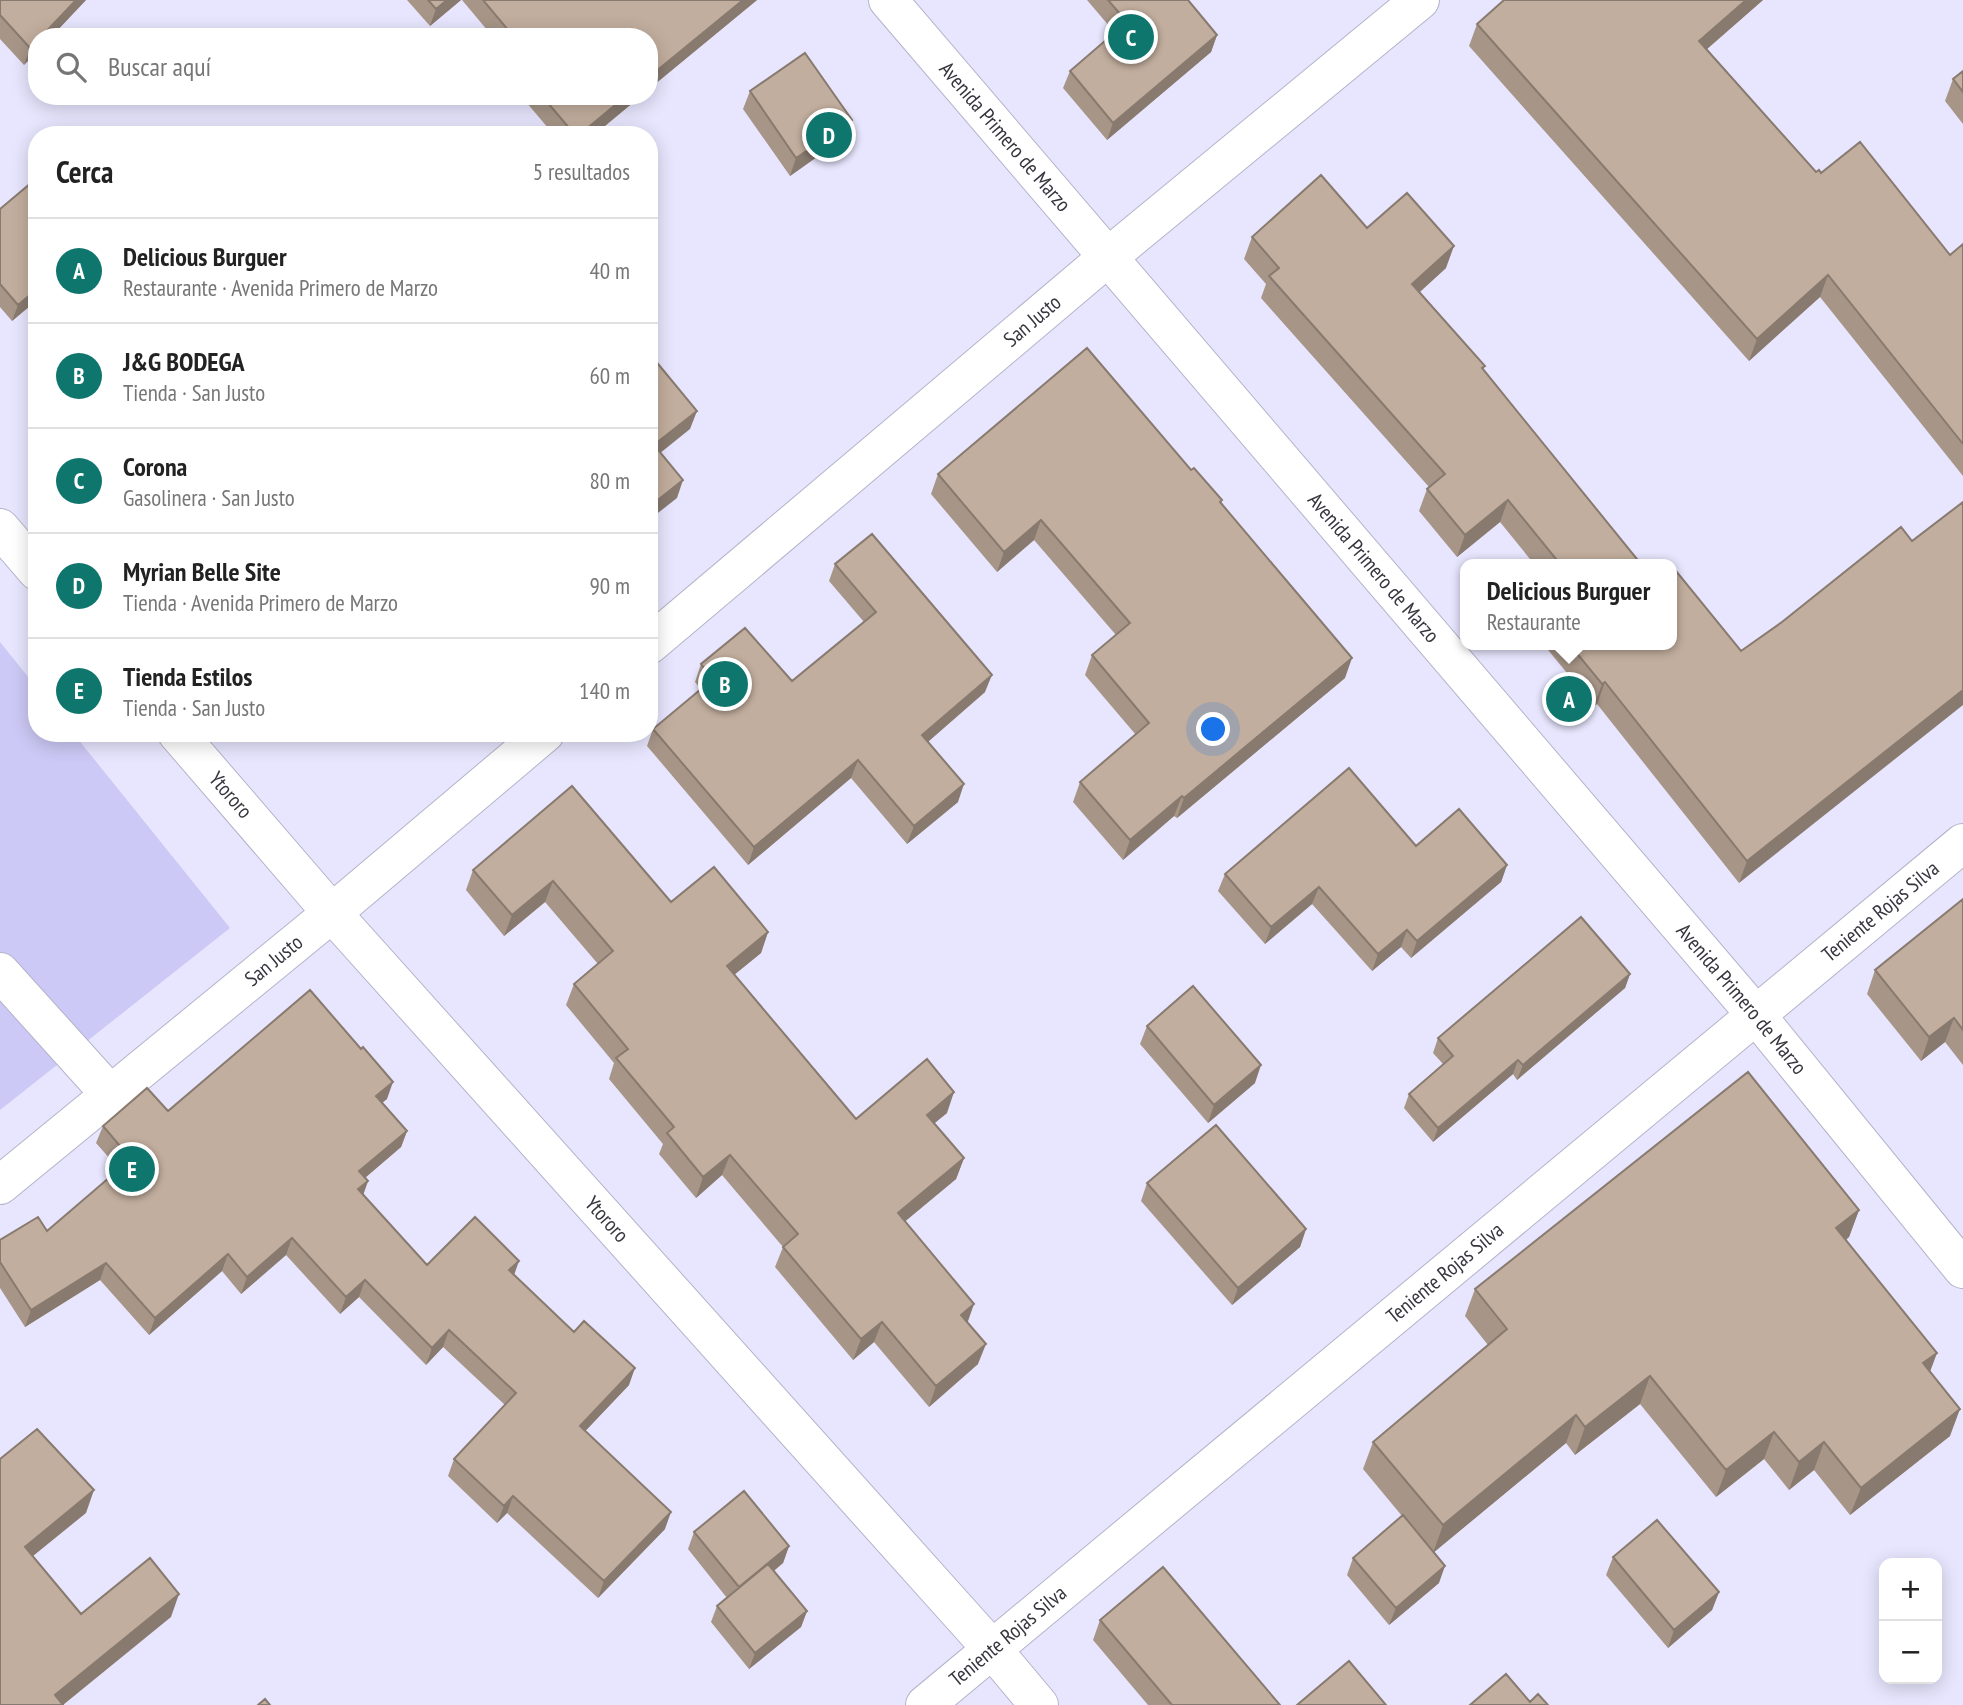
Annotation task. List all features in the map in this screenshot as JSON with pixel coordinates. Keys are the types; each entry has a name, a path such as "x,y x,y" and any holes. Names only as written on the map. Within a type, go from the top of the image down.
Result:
{"street":[{"name":"Avenida Primero de Marzo","path":"888,0 1756,1015 1963,1269"},
{"name":"San Justo","path":"658,637 1108,257 1420,0"},
{"path":"0,528 28,561"},
{"name":"Ytororo","path":"185,742 332,913 992,1649 1039,1705"},
{"name":"San Justo","path":"0,1185 332,913 534,742"},
{"name":"Teniente Rojas Silva","path":"925,1705 1963,843"},
{"path":"0,972 110,1094"}],"shaded area":[{"path":"0,642 28,677 28,742 80,742 230,928 0,1110"}],"building":[{"path":"0,0 76,0 50,28 28,28 28,46 0,15"},
{"path":"428,0 447,0 436,9"},
{"path":"483,0 743,0 658,70 658,28 506,28"},
{"path":"1108,0 1188,0 1217,35 1113,123 1070,71 1127,22"},
{"path":"1504,0 1746,0 1699,41 1816,172 1819,170 1821,173 1860,142 1950,255 1963,244 1963,444 1828,275 1757,339 1477,24"},
{"path":"805,53 852,120 796,158 750,91"},
{"path":"1963,71 1963,92 1953,79"},
{"path":"550,105 615,105 590,126 567,126"},
{"path":"1321,175 1367,228 1407,193 1454,246 1412,284 1485,366 1482,368 1637,559 1556,559 1508,500 1465,535 1427,489 1445,474 1269,276 1279,268 1252,237"},
{"path":"28,186 28,297 18,305 0,284 0,209"},
{"path":"1087,348 1191,470 1194,468 1222,500 1220,502 1352,658 1130,840 1080,782 1149,723 1092,655 1130,623 1041,520 1004,552 938,474"},
{"path":"658,364 697,411 658,442"},
{"path":"658,450 683,480 658,500"},
{"path":"1963,502 1963,690 1747,861 1605,682 1602,684 1574,650 1677,650 1677,572 1741,651 1782,622 1901,527 1912,541"},
{"path":"872,534 992,675 922,735 964,784 914,826 858,760 754,847 658,735 658,725 713,679 701,664 745,628 792,681 876,612 835,564"},
{"path":"1349,768 1416,846 1459,809 1507,865 1417,941 1407,930 1378,954 1319,887 1271,927 1225,874"},
{"path":"572,786 671,902 714,867 768,932 727,966 856,1119 927,1059 954,1092 927,1115 964,1158 898,1213 974,1304 961,1315 986,1344 936,1386 882,1322 861,1339 783,1247 798,1234 730,1155 703,1177 667,1133 674,1127 616,1058 628,1049 574,984 613,951 553,881 512,915 473,870"},
{"path":"1963,899 1963,1030 1954,1018 1929,1037 1875,970"},
{"path":"1581,917 1630,974 1523,1065 1518,1060 1438,1128 1409,1094 1453,1056 1438,1038"},
{"path":"1193,986 1261,1065 1214,1105 1147,1026"},
{"path":"310,990 393,1082 376,1096 407,1131 359,1171 368,1181 358,1189 427,1265 475,1217 519,1261 509,1270 574,1332 584,1321 635,1368 580,1426 671,1512 604,1581 513,1496 504,1506 454,1459 516,1393 449,1330 432,1348 365,1280 346,1297 292,1238 247,1277 228,1254 155,1318 106,1263 31,1310 0,1262 0,1240 38,1217 47,1231 131,1159 103,1126 147,1088 168,1111"},
{"path":"1748,1072 1859,1210 1836,1228 1937,1353 1923,1363 1960,1409 1861,1488 1824,1442 1799,1462 1774,1432 1726,1470 1650,1376 1585,1427 1576,1415 1443,1525 1373,1442 1507,1329 1475,1289"},
{"path":"1216,1125 1306,1229 1238,1288 1147,1183"},
{"path":"37,1429 94,1490 25,1547 81,1614 150,1558 179,1594 55,1695 63,1705 0,1705 0,1459"},
{"path":"744,1491 789,1546 739,1587 694,1532"},
{"path":"1403,1515 1445,1566 1396,1608 1353,1558"},
{"path":"1657,1520 1719,1592 1674,1630 1613,1557"},
{"path":"768,1564 807,1611 755,1653 717,1606"},
{"path":"1163,1567 1280,1705 1172,1705 1100,1620"},
{"path":"1349,1661 1386,1705 1297,1705"},
{"path":"1506,1674 1530,1702 1538,1694 1548,1705 1470,1705"},
{"path":"265,1699 270,1705 258,1705"}],"place":[{"name":"Corona","path":"1131,37"},
{"name":"Myrian Belle Site","path":"829,135"},
{"name":"J&G BODEGA","path":"725,684"},
{"name":"Delicious Burguer","path":"1569,699"},
{"name":"Tienda Estilos","path":"132,1169"}]}
